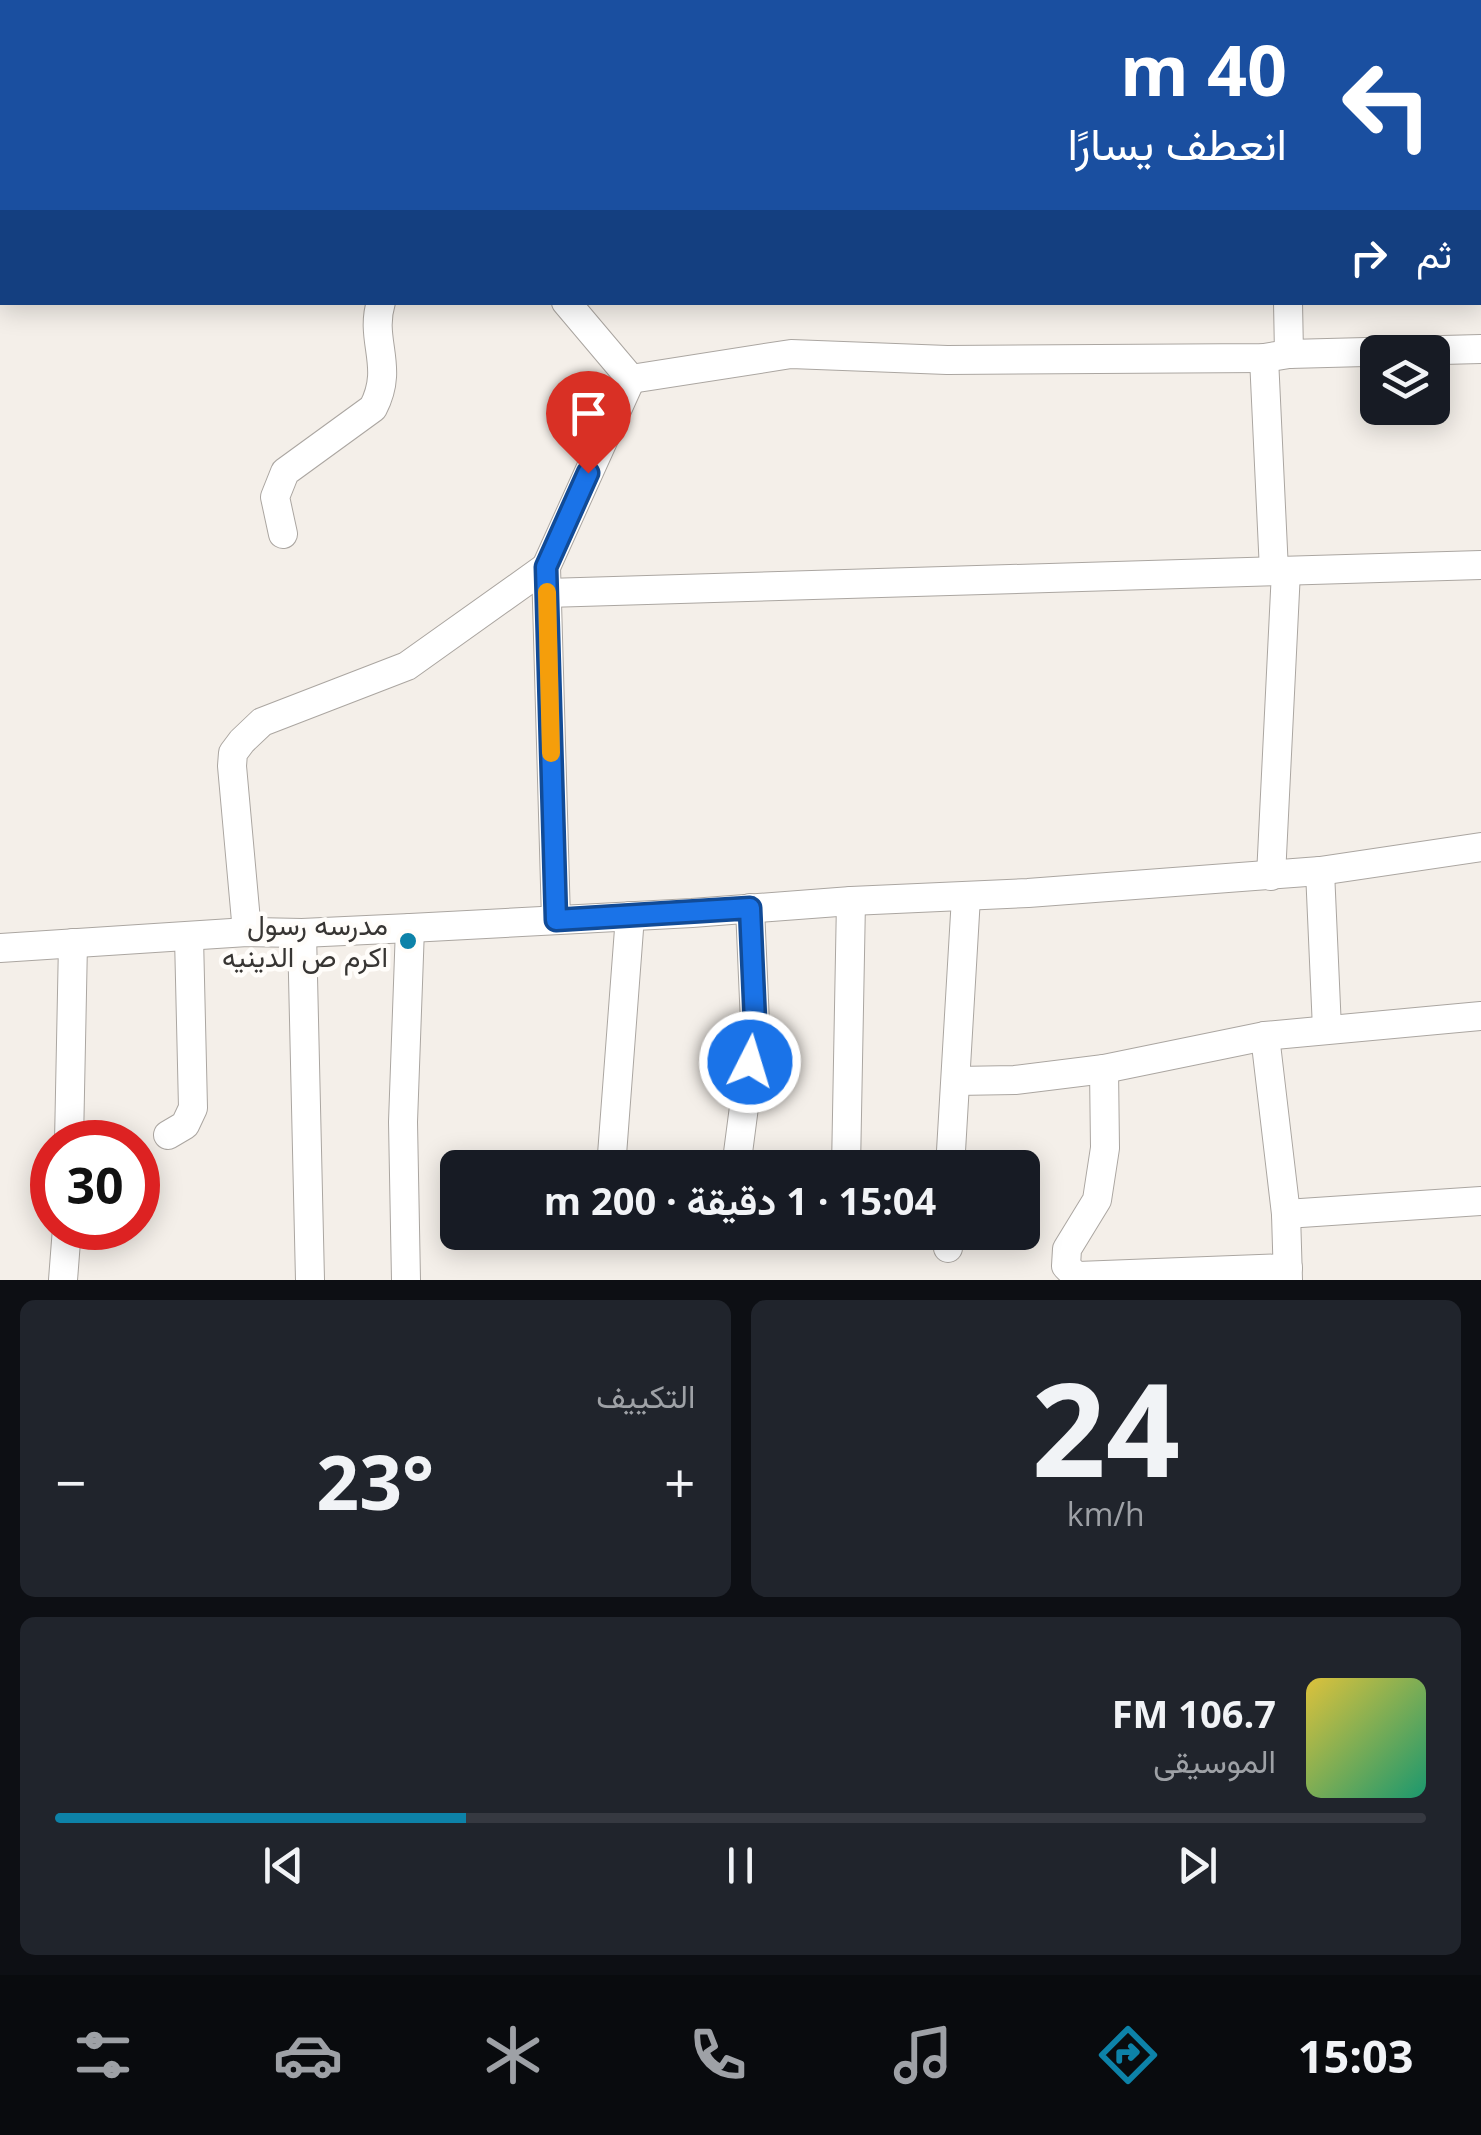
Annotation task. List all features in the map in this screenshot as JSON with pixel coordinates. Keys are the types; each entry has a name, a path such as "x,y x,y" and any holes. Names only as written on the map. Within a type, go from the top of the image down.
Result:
{"street":[{"path":"283,534 275,497 285,472 373,408 381,392 383,367 376,316 379,305"},
{"path":"569,305 631,379"},
{"path":"1271,876 1280,571 1277,356 1287,305"},
{"path":"631,379 790,354 947,360 1481,349"},
{"path":"556,920 547,580 631,379"},
{"path":"247,932 232,766 233,754 242,741 262,722 406,666 547,580 1481,565"},
{"path":"0,948 247,932 302,933 630,916 852,900 966,897 1271,876 1481,847"},
{"path":"1320,871 1327,1029"},
{"path":"951,1150 966,897"},
{"path":"846,1150 852,900"},
{"path":"738,1150 755,1022 750,908"},
{"path":"612,1150 630,916"},
{"path":"406,1280 403,1122 410,928"},
{"path":"302,933 310,1280"},
{"path":"168,1135 185,1125 193,1108 188,937"},
{"path":"70,1120 73,943"},
{"path":"956,1081 1014,1080 1104,1069 1265,1036 1481,1016"},
{"path":"1104,1069 1105,1148 1097,1200 1067,1249 1066,1266 1079,1278 1288,1274 1286,1214 1265,1036"},
{"path":"1286,1214 1481,1201"},
{"path":"63,1280 65,1250"}],"slow traffic":[{"path":"547,592 551,753"}],"place":[{"name":"مدرسه رسول اکرم ص الدینیه","path":"408,941"}],"route":[{"path":"588,473 546,567 556,920 750,908 755,1022 750,1062"}]}
